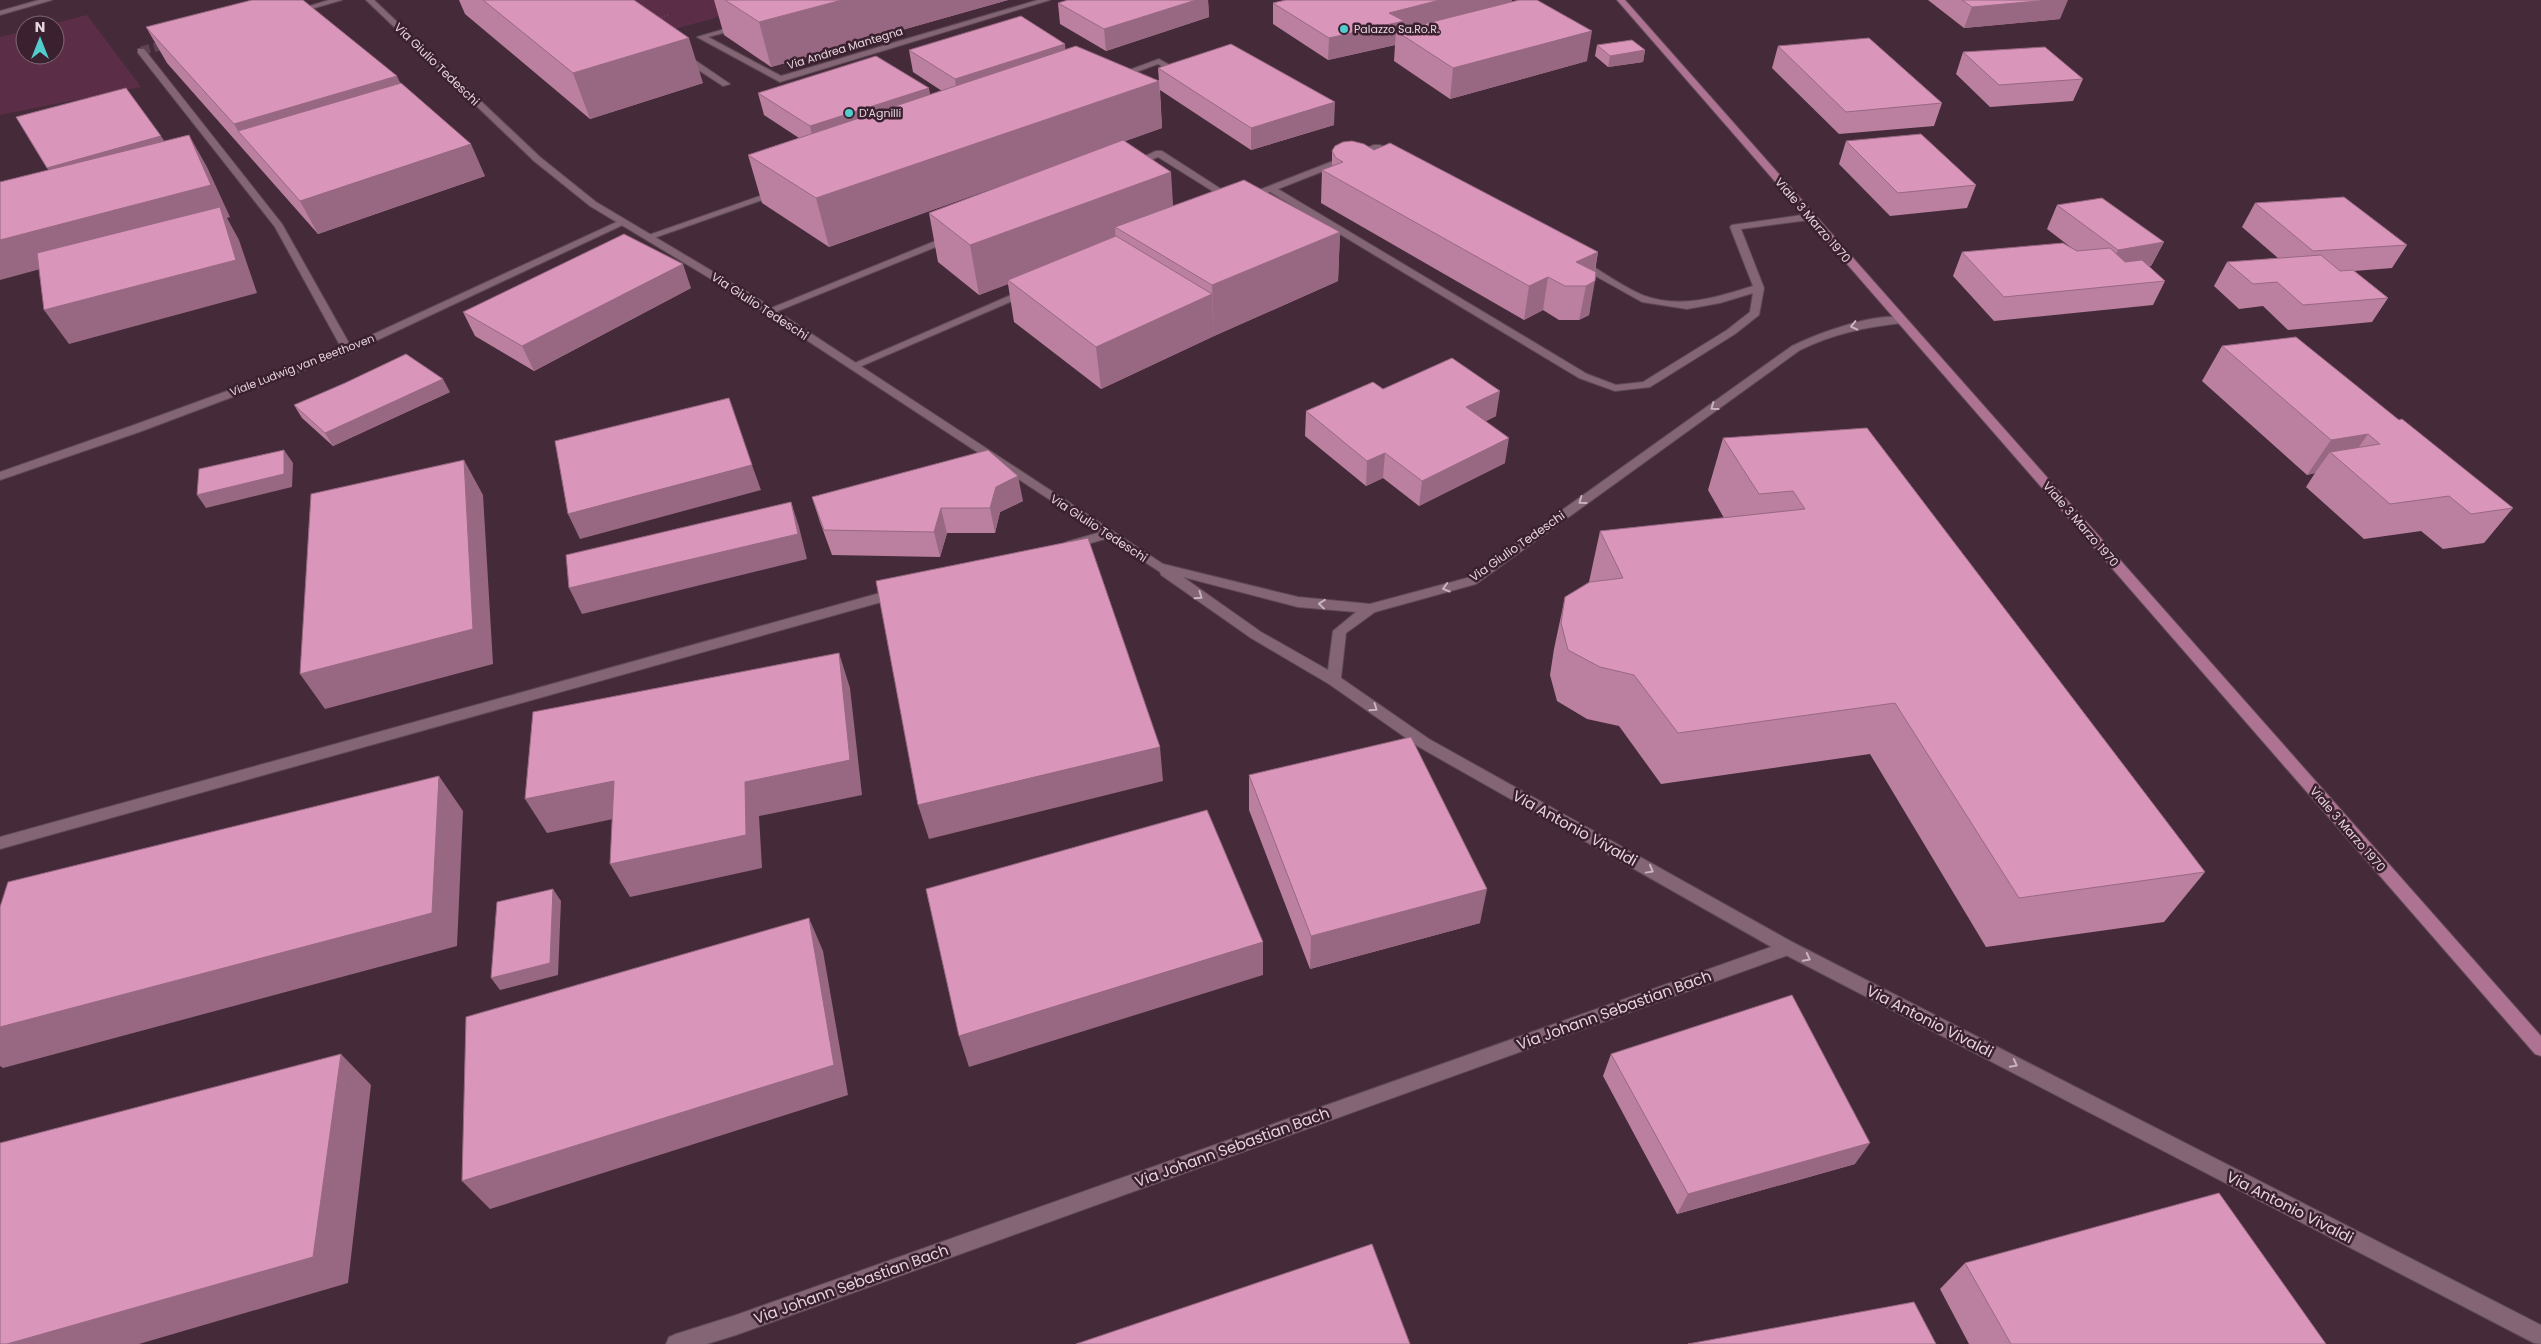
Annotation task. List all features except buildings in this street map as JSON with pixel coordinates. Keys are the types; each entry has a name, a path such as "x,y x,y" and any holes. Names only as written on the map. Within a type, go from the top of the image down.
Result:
{"main road":[{"name":"Viale 3 Marzo 1970","path":"1621,0 2541,1048"}],"street":[{"path":"0,13 48,0"},
{"path":"282,15 338,0"},
{"name":"Via Giulio Tedeschi","path":"370,0 538,159 593,204 769,311 1159,568 1298,602 1370,609 1471,581 1796,348 1829,332 1858,324 1902,320"},
{"name":"Via Andrea Mantegna","path":"748,24 701,37 780,79 1046,0"},
{"path":"141,50 279,226 348,350"},
{"path":"677,52 726,84"},
{"path":"1103,80 1159,61 1178,72"},
{"path":"1123,168 1159,153 1231,203 1377,148 1406,162"},
{"path":"648,237 787,189"},
{"path":"1271,189 1583,376 1615,388 1646,385 1731,332 1755,313 1758,288 1735,227 1810,217"},
{"name":"Viale Ludwig van Beethoven","path":"0,476 138,428 348,350 624,222"},
{"path":"769,311 959,234"},
{"path":"1566,255 1642,299 1687,306 1720,300 1758,288"},
{"path":"853,366 1035,288"},
{"path":"1060,547 1108,534"},
{"name":"Via Antonio Vivaldi","path":"1159,568 1256,635 1334,680 1424,743 1788,948 2541,1336"},
{"path":"0,843 908,590"},
{"path":"1334,680 1340,631 1370,609"},
{"name":"Via Johann Sebastian Bach","path":"676,1344 736,1325 1788,948"}],"shaded area":[{"path":"634,0 780,0 671,30"},
{"path":"87,15 141,87 0,115 0,37 15,33 15,65 65,65 65,21"}],"tunnel":[{"path":"141,51 175,42"}],"place":[{"name":"Palazzo Sa.Ro.R.","path":"1344,29"},
{"name":"D'Agnilli","path":"849,113"}]}
